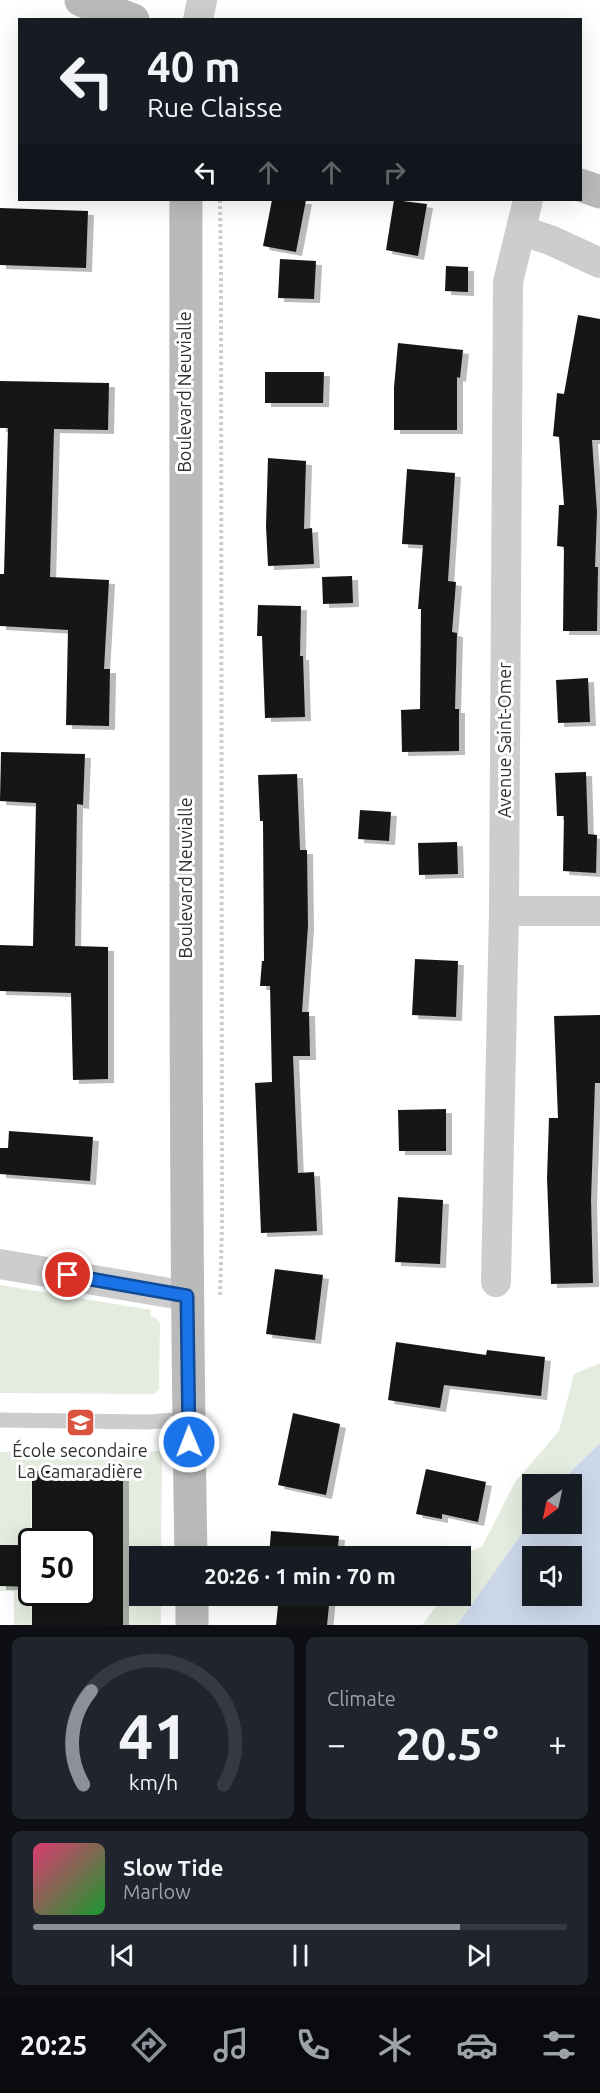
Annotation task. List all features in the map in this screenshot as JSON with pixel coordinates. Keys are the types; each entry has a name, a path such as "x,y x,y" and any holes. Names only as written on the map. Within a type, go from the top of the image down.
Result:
{"main road":[{"path":"81,0 128,18"},
{"path":"582,186 600,192"},
{"name":"Boulevard Neuvialle","path":"186,201 184,360 187,1296 191,1546"},
{"path":"192,1606 192,1625"}],"street":[{"path":"198,18 202,0"},
{"name":"Avenue Saint-Omer","path":"496,1282 504,911 508,282 528,201"},
{"path":"522,231 550,240 600,263"},
{"path":"504,911 600,911"},
{"path":"0,1264 187,1296"}],"lane":[{"path":"0,1420 147,1422 189,1419"}],"path":[{"path":"220,201 222,1227"}],"shaded area":[{"path":"0,1285 151,1310 150,1315 160,1324 159,1389 154,1394 0,1393"},
{"path":"600,1363 600,1443 568,1474 522,1474 522,1533 471,1605 471,1550 482,1547 515,1482 559,1431 574,1374"},
{"path":"159,1451 162,1455 161,1546 129,1546 129,1606 161,1606 161,1625 123,1625 123,1471 32,1471 31,1528 18,1528 18,1545 0,1545 0,1452"},
{"path":"0,1586 18,1587 18,1606 32,1606 32,1625 14,1625 14,1591 0,1591"},
{"path":"436,1606 470,1606 457,1625 422,1625"}],"water":[{"path":"600,1443 600,1625 457,1625 522,1533 582,1534 582,1474 568,1474"}],"building":[{"path":"272,201 306,201 296,252 263,246"},
{"path":"394,201 427,204 418,256 386,250"},
{"path":"0,208 88,211 86,268 0,265"},
{"path":"280,259 316,261 314,299 278,298"},
{"path":"446,266 468,267 468,292 445,291"},
{"path":"578,315 600,319 600,440 592,440 597,512 595,567 598,567 597,631 563,631 564,547 557,546 559,505 564,505 559,437 553,436 557,393 564,394"},
{"path":"398,343 463,350 460,378 457,377 457,430 394,430 394,387"},
{"path":"265,372 324,372 323,403 265,403"},
{"path":"0,381 109,383 108,430 54,429 50,577 109,580 104,669 110,669 109,726 66,725 68,630 0,626 0,574 4,574 8,428 0,428"},
{"path":"268,458 306,461 304,529 312,528 314,564 268,566 266,526"},
{"path":"407,469 455,473 448,581 456,582 452,632 457,633 455,709 459,709 459,751 402,752 401,710 420,709 421,609 418,609 423,545 402,544"},
{"path":"352,576 353,603 323,604 322,577"},
{"path":"258,605 301,606 300,656 303,656 305,717 265,718 262,636 257,636"},
{"path":"588,678 590,722 558,723 556,680"},
{"path":"1,752 85,754 83,805 77,804 75,946 108,947 108,1079 73,1080 71,993 0,991 0,945 33,946 36,803 0,801"},
{"path":"586,772 588,834 597,835 596,873 563,871 564,816 557,816 555,773"},
{"path":"297,774 300,850 307,850 308,926 302,1012 309,1012 310,1056 293,1056 298,1173 314,1172 317,1231 261,1233 255,1083 272,1082 270,986 260,986 262,961 264,961 263,821 260,821 258,775"},
{"path":"360,810 391,812 389,841 358,839"},
{"path":"457,842 458,874 419,875 418,843"},
{"path":"415,959 458,961 456,1017 412,1015"},
{"path":"600,1015 600,1083 595,1083 591,1200 593,1283 551,1284 547,1178 549,1118 558,1118 554,1016"},
{"path":"446,1109 446,1151 399,1151 398,1110"},
{"path":"9,1131 93,1137 90,1181 0,1174 0,1148 8,1148"},
{"path":"398,1197 443,1200 440,1264 395,1262"},
{"path":"275,1269 323,1275 315,1340 266,1334"},
{"path":"396,1342 486,1355 487,1350 545,1357 541,1396 444,1385 440,1408 388,1400"},
{"path":"293,1413 340,1424 326,1495 278,1485"},
{"path":"426,1469 486,1482 478,1522 442,1514 442,1519 416,1514"},
{"path":"32,1471 123,1471 123,1625 32,1625 32,1606 96,1606 96,1528 32,1528"},
{"path":"271,1531 339,1536 338,1546 270,1546"},
{"path":"0,1545 18,1545 18,1587 0,1586"},
{"path":"278,1606 329,1606 327,1625 276,1625"}],"place":[{"name":"École secondaire La Camaradière","path":"80,1422"}],"route":[{"path":"68,1275 187,1296 189,1442"}]}
